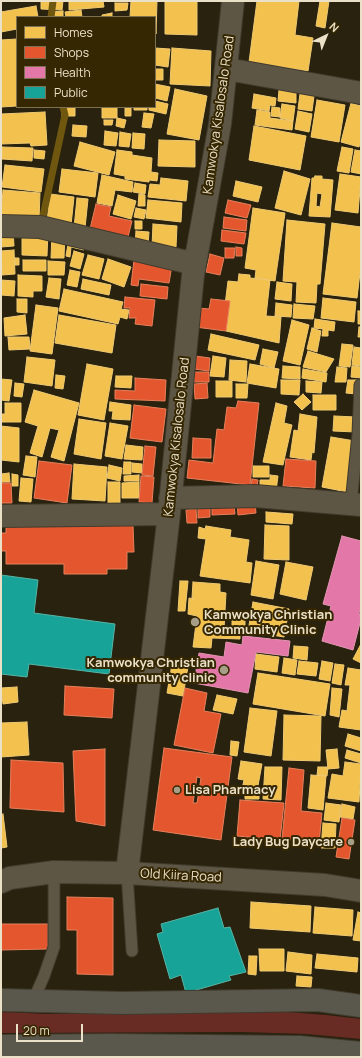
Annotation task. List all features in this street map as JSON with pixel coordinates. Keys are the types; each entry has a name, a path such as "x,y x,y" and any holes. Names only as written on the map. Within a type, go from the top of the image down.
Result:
{"main road":[{"path":"1,1000 122,1003 318,1000 361,1006"},
{"path":"1,1046 112,1045 299,1047 361,1053"}],"street":[{"name":"Kamwokya Kisalosalo Road","path":"128,873 170,506 195,264 220,124 233,1"},
{"path":"227,69 361,93"},
{"path":"1,226 40,227 195,264"},
{"path":"1,516 170,506 255,496 356,504"},
{"name":"Old Kiira Road","path":"1,882 10,878 54,872 128,873 325,885 361,891"}],"lane":[{"path":"356,504 360,385"},
{"path":"33,1001 54,947 54,872"},
{"path":"128,873 132,951"}],"shaded area":[{"path":"1,1012 47,1014 286,1012 326,1015 361,1019 361,1039 307,1034 242,1032 1,1033"}],"building: Homes":[{"path":"41,1 63,1 62,10 41,9"},
{"path":"69,1 103,1 104,7 69,10"},
{"path":"131,1 157,1 156,34 156,16 130,16"},
{"path":"165,1 197,1 197,35 165,34"},
{"path":"257,1 299,1 295,35 313,38 308,71 249,62"},
{"path":"320,1 329,1 325,28 316,26"},
{"path":"115,3 128,3 127,10 115,11"},
{"path":"36,6 38,16 16,16 16,29 1,32 1,12"},
{"path":"81,10 82,16 66,16 65,12"},
{"path":"63,11 63,16 49,16 49,12"},
{"path":"112,13 112,16 102,15"},
{"path":"16,39 16,106 1,107 1,40"},
{"path":"156,48 170,49 168,67 156,65"},
{"path":"172,48 211,51 210,86 170,84"},
{"path":"156,69 163,69 163,80 156,80"},
{"path":"156,84 170,87 167,101 156,98"},
{"path":"175,89 207,96 199,140 167,134"},
{"path":"279,90 296,92 296,103 278,101"},
{"path":"254,94 276,98 275,106 270,105 269,111 252,108"},
{"path":"300,94 314,96 312,111 298,109"},
{"path":"317,100 345,105 339,142 311,137"},
{"path":"156,101 168,104 166,114 149,110 149,108 156,108"},
{"path":"351,103 361,106 361,140 359,147 341,142"},
{"path":"282,104 295,106 293,121 280,118"},
{"path":"272,107 280,108 280,117 271,116"},
{"path":"62,108 75,108 75,116 62,116"},
{"path":"102,108 117,108 117,118 102,118"},
{"path":"125,108 131,108 131,116 125,116"},
{"path":"134,108 147,108 147,110 134,110"},
{"path":"257,110 270,112 270,118 293,121 292,130 255,125"},
{"path":"298,111 312,114 309,132 295,129"},
{"path":"45,112 47,145 31,146 30,143 1,144 1,114"},
{"path":"144,113 154,114 151,128 142,127"},
{"path":"117,118 126,120 124,128 116,126"},
{"path":"104,120 113,120 112,125 104,125"},
{"path":"73,125 87,126 86,137 72,136"},
{"path":"254,126 306,136 300,170 249,160"},
{"path":"105,131 118,133 116,146 104,145"},
{"path":"120,132 131,134 129,147 119,146"},
{"path":"133,133 145,134 144,149 132,148"},
{"path":"159,140 195,141 195,167 158,166"},
{"path":"80,142 115,152 109,175 74,166"},
{"path":"2,147 33,148 32,161 2,159"},
{"path":"342,147 353,149 349,173 337,171"},
{"path":"34,150 45,151 44,159 34,158"},
{"path":"117,150 132,152 132,155 152,158 151,172 158,173 157,181 149,180 149,182 125,179 125,176 114,174"},
{"path":"355,150 361,151 361,174 351,172"},
{"path":"5,165 44,169 41,192 2,187"},
{"path":"62,169 98,173 95,197 59,192"},
{"path":"284,171 310,179 301,215 275,208"},
{"path":"340,174 361,177 358,213 335,210"},
{"path":"102,175 133,182 132,192 115,190 112,206 97,203"},
{"path":"315,176 322,176 322,179 333,180 330,217 309,216 312,178","holes":["317,193 322,194 320,207 316,206"]},
{"path":"161,178 188,181 186,201 148,197 150,184 160,185"},
{"path":"236,181 262,187 258,202 233,196"},
{"path":"135,183 146,185 145,194 133,192"},
{"path":"3,190 40,193 39,220 1,217"},
{"path":"50,194 74,197 71,225 47,222"},
{"path":"139,194 145,195 145,206 138,206"},
{"path":"118,195 136,201 131,219 113,214"},
{"path":"77,198 88,199 85,228 74,228"},
{"path":"148,200 182,203 181,222 146,218"},
{"path":"136,208 146,210 144,219 134,217"},
{"path":"253,208 285,213 275,281 255,278 256,270 245,268"},
{"path":"287,220 325,224 320,284 317,284 316,303 296,302 297,282 283,281"},
{"path":"135,221 142,221 142,229 135,229"},
{"path":"332,223 361,227 361,264 357,298 323,294"},
{"path":"153,224 177,226 176,247 152,246"},
{"path":"13,229 14,246 1,247 1,230"},
{"path":"22,230 48,230 47,256 22,255"},
{"path":"136,231 149,232 148,246 135,245"},
{"path":"52,233 65,233 64,258 51,258"},
{"path":"69,238 85,241 84,250 71,247 70,257 66,256"},
{"path":"14,250 15,274 2,275 1,251"},
{"path":"74,251 84,254 80,269 70,266"},
{"path":"88,255 104,259 99,279 82,275"},
{"path":"15,258 19,258 19,265 15,265"},
{"path":"108,259 131,267 124,287 102,279"},
{"path":"23,260 46,260 46,271 23,271"},
{"path":"48,261 65,262 64,275 48,275"},
{"path":"70,270 80,272 77,287 67,285"},
{"path":"239,274 250,275 250,278 270,280 266,316 281,317 279,343 226,331 226,321 223,321 228,281 238,282"},
{"path":"18,275 42,276 42,291 33,291 33,297 18,296"},
{"path":"49,278 61,279 59,299 46,297"},
{"path":"83,279 111,285 109,295 81,289"},
{"path":"1,280 15,281 14,296 1,295"},
{"path":"277,282 292,284 291,301 275,299"},
{"path":"64,289 123,302 121,309 129,310 127,319 120,317 118,324 59,311"},
{"path":"323,298 356,302 354,322 321,318"},
{"path":"17,299 27,299 27,313 17,312"},
{"path":"276,303 292,305 291,317 275,316"},
{"path":"294,304 315,306 313,319 293,318"},
{"path":"36,305 58,308 52,354 30,351"},
{"path":"358,311 361,311 361,324 358,324"},
{"path":"25,315 27,334 5,336 4,318"},
{"path":"59,315 116,325 112,353 55,343"},
{"path":"315,319 335,322 334,331 328,330 328,336 322,336 323,329 314,328"},
{"path":"292,320 309,325 300,365 283,361"},
{"path":"359,327 361,327 361,337 358,337"},
{"path":"312,328 321,331 317,352 307,349"},
{"path":"211,334 259,345 255,360 208,350"},
{"path":"8,337 29,337 30,349 9,350"},
{"path":"342,344 353,345 350,367 339,366"},
{"path":"354,347 361,348 361,366 352,365"},
{"path":"263,349 278,352 274,368 260,364"},
{"path":"308,351 334,359 326,372 303,367"},
{"path":"213,356 226,358 224,377 210,376"},
{"path":"27,357 55,360 52,386 24,382"},
{"path":"230,360 247,361 246,382 229,380"},
{"path":"87,364 113,369 104,420 78,415"},
{"path":"250,364 279,369 276,388 247,383"},
{"path":"283,366 300,367 300,379 282,378"},
{"path":"352,366 361,367 361,378 351,377"},
{"path":"337,367 347,368 346,382 335,382"},
{"path":"303,369 327,373 326,382 302,378"},
{"path":"56,375 65,376 63,389 55,388"},
{"path":"116,376 132,376 131,388 115,387"},
{"path":"1,379 12,380 9,401 1,400"},
{"path":"281,380 300,380 299,395 281,394"},
{"path":"348,380 357,380 356,394 346,393"},
{"path":"216,381 232,381 232,397 216,397"},
{"path":"306,381 322,382 321,393 306,392"},
{"path":"15,383 24,384 22,397 14,396"},
{"path":"236,384 248,384 247,398 236,398"},
{"path":"34,390 79,403 64,461 51,457 59,430 50,428 42,457 30,453 38,426 25,422"},
{"path":"303,394 311,402 302,410 294,402"},
{"path":"313,395 336,395 336,410 313,410"},
{"path":"110,402 131,405 130,420 112,419 113,411 109,411"},
{"path":"5,403 21,403 21,422 1,422 1,414 5,414"},
{"path":"276,403 287,406 284,423 292,425 283,465 263,462"},
{"path":"300,414 317,417 314,453 312,452 311,460 290,457 294,430 298,431"},
{"path":"334,416 356,417 356,432 333,431"},
{"path":"79,419 106,423 101,459 74,454"},
{"path":"110,423 128,426 122,459 105,456"},
{"path":"1,426 19,428 19,462 1,460"},
{"path":"331,437 355,441 347,492 322,487"},
{"path":"126,445 143,447 142,460 124,459"},
{"path":"26,456 37,457 35,477 23,475"},
{"path":"124,462 131,462 131,474 123,474"},
{"path":"132,463 142,464 142,473 132,472"},
{"path":"74,464 107,467 105,501 72,499"},
{"path":"109,465 122,468 120,481 107,478"},
{"path":"253,466 269,466 269,477 253,477"},
{"path":"9,473 10,482 1,482 1,474"},
{"path":"12,474 18,475 18,486 12,486"},
{"path":"139,475 139,481 124,481 124,476"},
{"path":"270,475 278,476 276,491 260,487 260,480 270,480"},
{"path":"21,478 33,479 31,502 19,501"},
{"path":"108,482 120,482 120,507 108,507"},
{"path":"139,482 139,498 122,498 122,483"},
{"path":"266,512 293,514 292,524 266,522"},
{"path":"265,525 289,526 289,560 264,559"},
{"path":"206,526 231,530 230,537 249,540 246,562 252,563 250,583 200,576 206,539 198,538 199,527 205,529"},
{"path":"256,561 279,565 273,599 251,595"},
{"path":"286,562 313,567 306,600 280,594"},
{"path":"180,581 188,581 185,611 178,611"},
{"path":"193,582 220,584 220,592 226,593 224,629 240,630 240,639 212,638 211,648 193,647 197,616 188,614 189,598 195,599 192,598"},
{"path":"253,602 289,609 284,637 248,631"},
{"path":"232,612 245,612 245,628 232,628"},
{"path":"361,644 361,663 353,659"},
{"path":"294,646 308,647 307,660 293,658"},
{"path":"256,654 279,657 277,672 255,669"},
{"path":"284,658 297,660 295,675 282,673"},
{"path":"299,661 318,663 316,676 297,674"},
{"path":"322,661 333,663 330,681 319,679"},
{"path":"172,664 188,667 183,696 167,693"},
{"path":"335,664 344,665 341,685 332,683"},
{"path":"348,668 361,670 361,730 339,727 342,710 347,711 350,685 345,685"},
{"path":"258,673 330,684 325,716 253,704"},
{"path":"17,687 18,702 3,704 1,688"},
{"path":"332,688 342,689 339,717 330,715"},
{"path":"217,695 237,699 233,714 213,710"},
{"path":"250,708 277,711 271,756 244,752"},
{"path":"284,715 321,716 320,761 283,760"},
{"path":"27,722 29,755 1,757 1,723"},
{"path":"348,734 361,738 361,751 345,746"},
{"path":"231,741 239,742 237,756 230,755"},
{"path":"337,749 339,768 328,769 326,750"},
{"path":"347,750 361,754 361,763 345,758"},
{"path":"241,761 262,764 257,791 242,789 244,780 238,779"},
{"path":"345,762 361,764 359,802 328,798 332,774 343,776"},
{"path":"265,767 282,767 281,800 263,799"},
{"path":"318,767 328,767 327,776 317,775"},
{"path":"311,775 326,776 323,810 308,808"},
{"path":"245,791 259,792 259,799 245,799"},
{"path":"326,803 341,805 339,822 324,820"},
{"path":"342,804 355,807 353,819 340,817"},
{"path":"3,814 7,847 1,848 1,815"},
{"path":"323,823 336,824 335,848 321,848"},
{"path":"251,902 311,906 310,932 250,928"},
{"path":"315,907 353,910 352,936 313,933"},
{"path":"358,912 361,913 361,941 353,940"},
{"path":"259,949 284,949 284,971 260,971"},
{"path":"288,952 312,955 311,974 286,971"},
{"path":"317,954 358,958 357,972 315,968"},
{"path":"249,956 257,956 256,975 248,974"},
{"path":"297,976 312,977 311,987 296,986"}],"building: Shops":[{"path":"228,200 251,205 247,218 225,213"},
{"path":"96,204 111,207 109,216 132,221 127,241 89,233"},
{"path":"224,217 247,220 246,231 223,228"},
{"path":"222,230 246,233 244,244 221,241"},
{"path":"236,247 242,248 242,256 236,256"},
{"path":"225,248 235,248 234,258 225,258"},
{"path":"210,254 224,258 220,275 206,272"},
{"path":"134,260 172,265 169,283 139,279 138,286 131,285"},
{"path":"141,284 168,287 167,299 140,296"},
{"path":"125,297 155,300 152,326 135,324 136,318 129,318 130,308 124,308"},
{"path":"211,299 230,301 226,331 195,327 198,308 209,309"},
{"path":"195,356 210,358 209,371 194,369"},
{"path":"194,372 209,372 209,382 194,382"},
{"path":"135,378 166,380 165,401 115,399 115,390 135,391"},
{"path":"207,383 208,398 195,399 194,384"},
{"path":"238,401 259,403 250,485 187,478 189,460 213,463 217,429 224,430 227,407 236,408"},
{"path":"134,405 166,409 162,442 130,438"},
{"path":"193,438 211,439 211,458 192,458"},
{"path":"145,446 156,447 153,476 142,475"},
{"path":"286,459 316,461 315,488 283,486"},
{"path":"39,461 72,465 67,503 34,498"},
{"path":"141,476 154,477 152,503 139,502"},
{"path":"252,479 258,480 257,487 251,486"},
{"path":"1,483 11,483 12,503 1,503"},
{"path":"255,502 256,513 238,515 237,503"},
{"path":"234,504 235,514 212,515 212,505"},
{"path":"198,507 210,507 210,517 198,518"},
{"path":"196,509 197,523 187,523 186,510"},
{"path":"133,525 134,552 127,552 127,569 107,569 107,574 64,574 64,564 6,564 6,551 1,551 1,533 6,533 6,526"},
{"path":"65,686 114,689 112,718 64,715"},
{"path":"185,688 207,693 204,711 221,714 213,753 174,745"},
{"name":"Lisa Pharmacy","path":"164,748 232,757 221,840 153,830","holes":["197,777 201,778 197,803 193,803"]},
{"path":"105,749 105,826 76,821 73,751"},
{"path":"11,760 63,763 64,812 10,808"},
{"path":"289,768 304,770 301,811 322,813 319,843 282,839"},
{"path":"240,800 284,803 280,840 237,836"},
{"path":"342,818 355,820 349,859 336,857"},
{"path":"67,897 113,898 113,975 77,974 77,930 67,930"},
{"path":"1,924 48,924 48,949 1,950"}],"building: Health":[{"path":"342,536 361,541 361,608 359,613 361,619 353,650 322,641 331,606 323,604"},
{"name":"Kamwokya Christian community clinic","path":"243,636 290,641 288,656 256,652 248,693 194,683 199,653 224,657 226,642 242,645"}],"building: Public":[{"path":"1,575 38,580 34,613 115,624 109,674 29,664 27,677 1,674"},
{"path":"218,908 224,928 230,927 246,972 229,976 231,980 186,993 181,975 170,979 157,934 163,932 161,924"}],"waterway":[{"path":"51,16 53,1"},
{"path":"41,225 65,115 63,108"}],"place":[{"name":"Kamwokya Christian Community Clinic","path":"195,622"},
{"name":"Kamwokya Christian community clinic","path":"224,670"},
{"name":"Lisa Pharmacy","path":"177,790"},
{"name":"Lady Bug Daycare","path":"351,842"}]}
